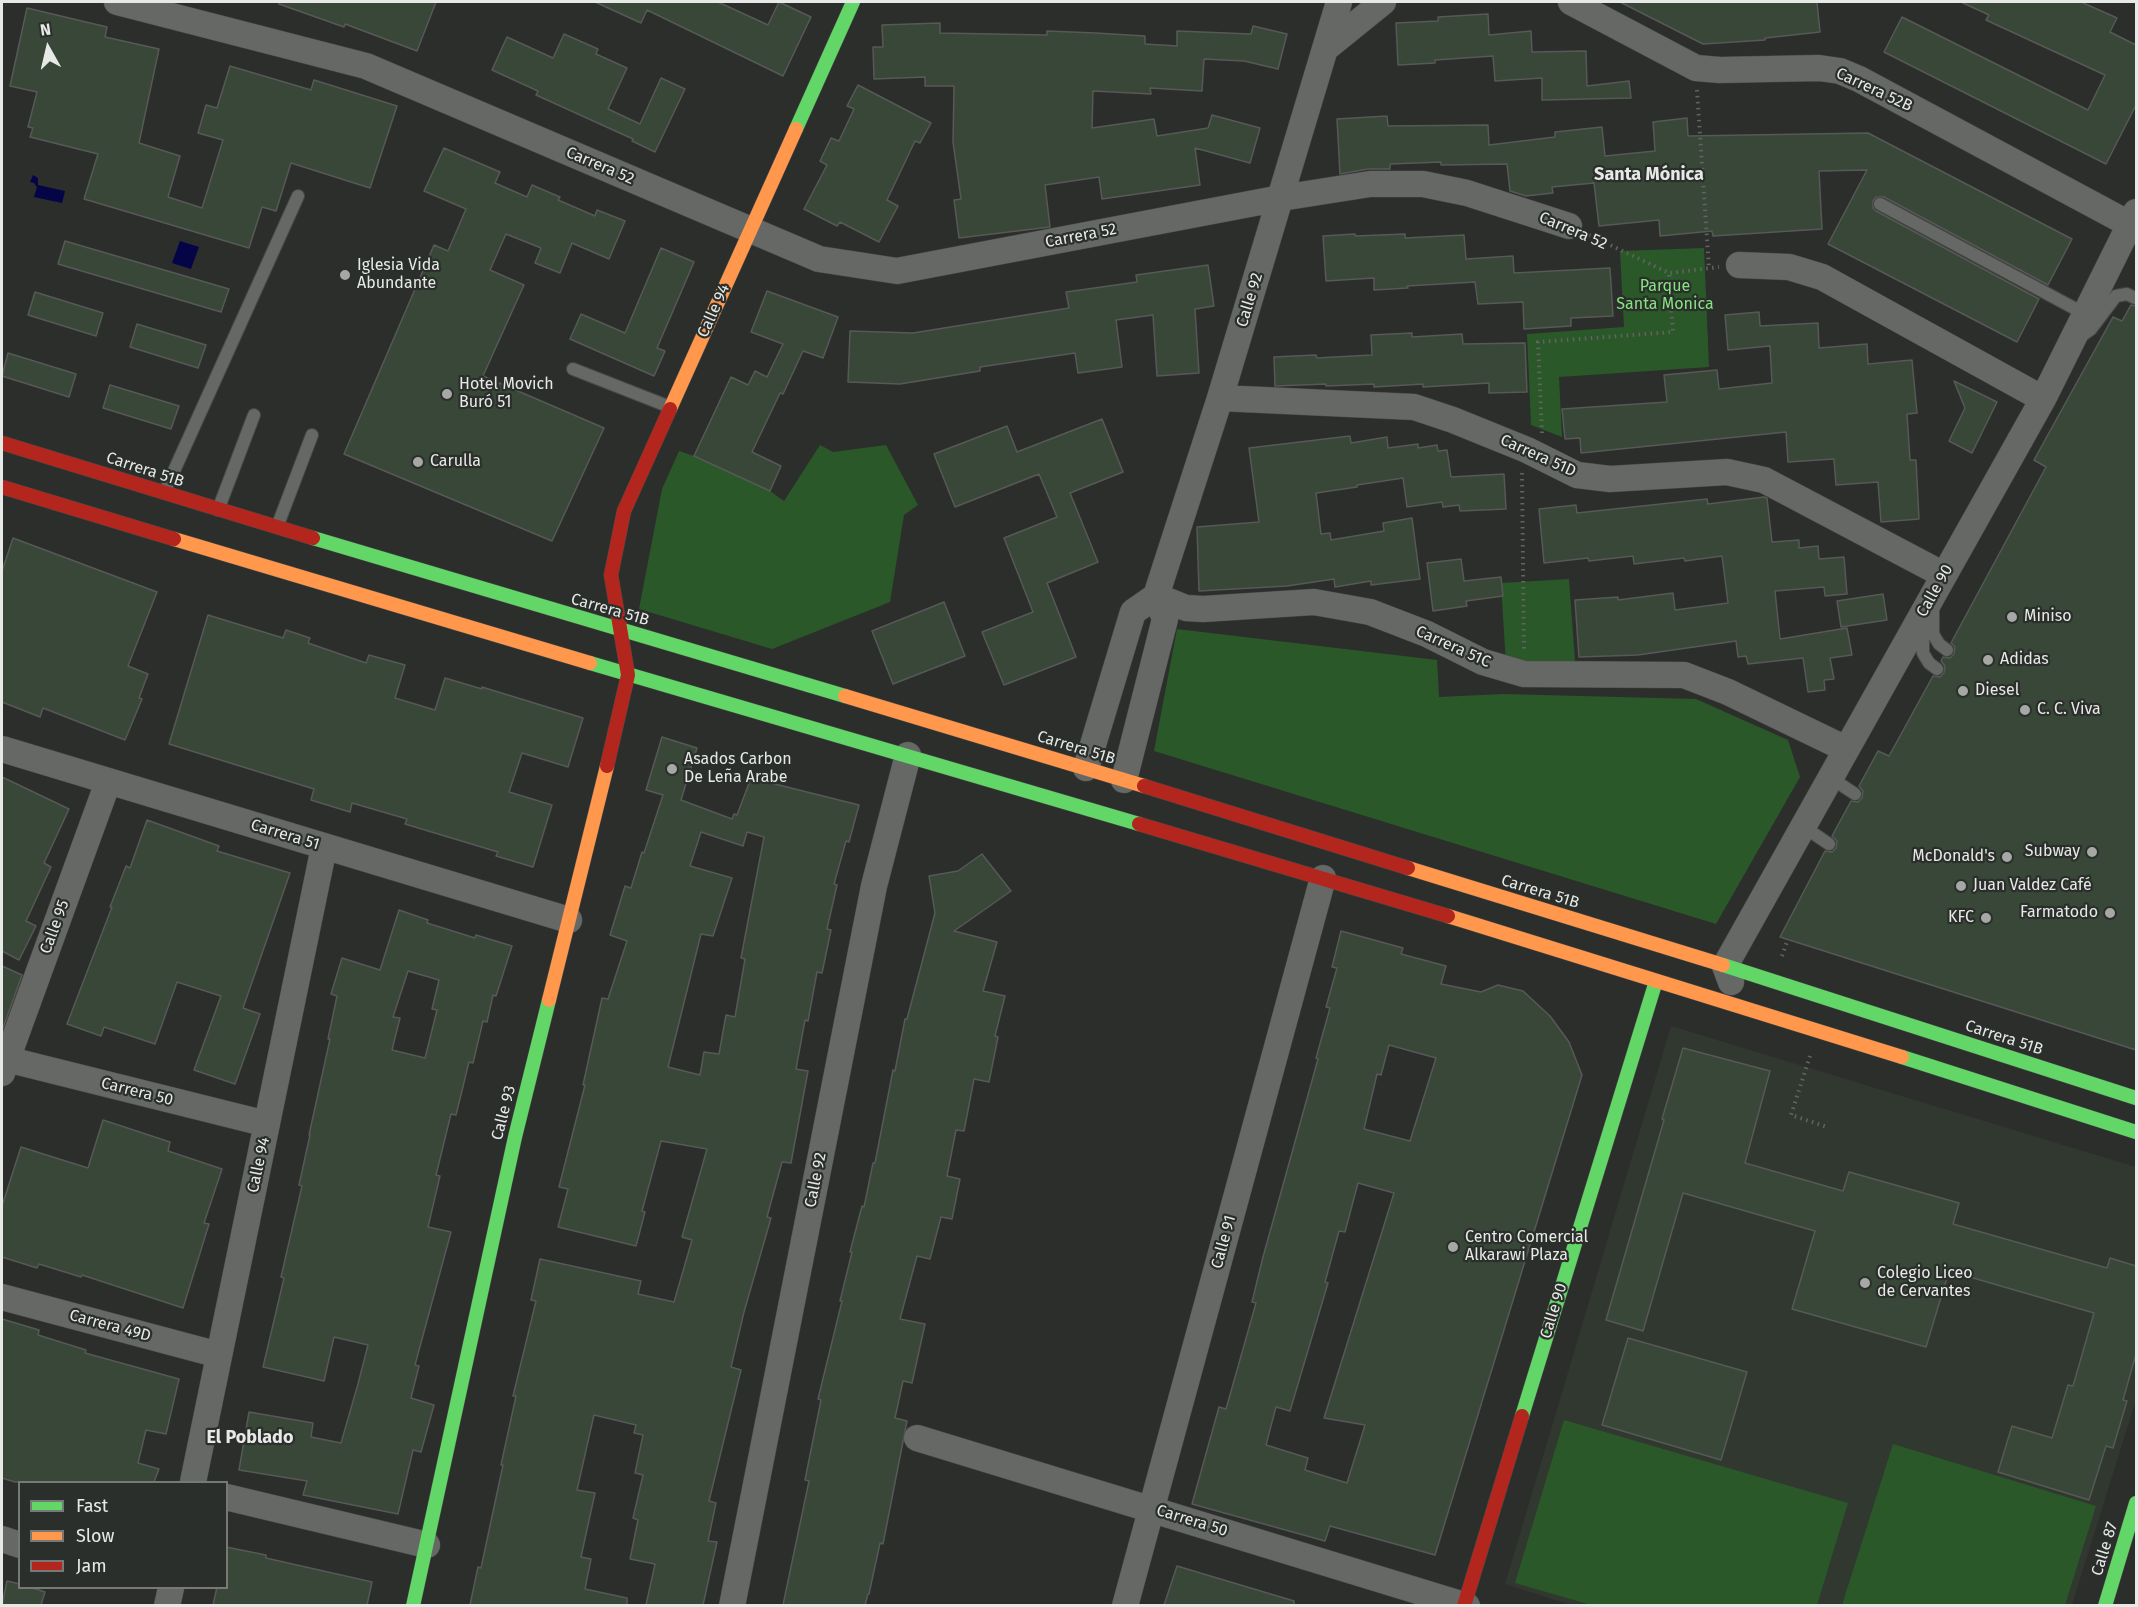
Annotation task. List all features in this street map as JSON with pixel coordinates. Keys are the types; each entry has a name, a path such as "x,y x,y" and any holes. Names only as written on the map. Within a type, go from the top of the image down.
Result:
{"main road":[{"name":"Calle 94","path":"620,630 611,575 624,512 853,2"},
{"name":"Carrera 51B","path":"7,445 277,528 1086,768 1713,968 2136,1098"},
{"path":"2,459 7,445"},
{"path":"2,488 628,675 1323,878 1740,1006 2136,1132"},
{"name":"Calle 93","path":"413,1605 515,1137 628,675 620,630"},
{"path":"1656,981 1679,976"},
{"name":"Calle 90","path":"1465,1605 1656,981"},
{"name":"Calle 87","path":"2105,1605 2136,1503"}],"street":[{"name":"Carrera 52","path":"117,2 366,66 819,259 897,271 1281,198 1370,184 1423,184 1467,193 1569,225"},
{"name":"Calle 92","path":"1156,596 1220,398 1339,2"},
{"path":"1325,49 1383,2"},
{"name":"Carrera 52B","path":"1571,2 1696,68 1720,70 1819,68 1840,71 2134,218"},
{"name":"Calle 90","path":"1713,968 1804,827 2043,399 2134,218"},
{"path":"1739,265 1789,267 1822,277 2043,399"},
{"name":"Carrera 51D","path":"1220,398 1414,407 1527,450 1577,475 1610,479 1727,471 1764,480 1934,594"},
{"path":"1086,768 1133,612 1156,596 1165,619 1124,780"},
{"name":"Carrera 51C","path":"1156,596 1186,608 1195,609 1314,602 1370,612 1427,634 1483,662 1524,674 1684,675 1728,692 1846,749"},
{"name":"Carrera 51","path":"2,749 569,920"},
{"name":"Calle 92","path":"732,1605 874,886 908,755"},
{"name":"Calle 95","path":"4,1066 108,782"},
{"name":"Calle 94","path":"193,1481 324,847"},
{"name":"Calle 91","path":"1125,1605 1323,878"},
{"path":"1713,968 1740,1006"},
{"name":"Carrera 50","path":"4,1066 267,1124"},
{"name":"Carrera 49D","path":"2,1297 219,1355"},
{"name":"Carrera 50","path":"917,1438 1465,1605"},
{"path":"228,1497 427,1545"},
{"path":"2,1539 18,1544"}],"lane":[{"path":"164,494 298,196"},
{"path":"1880,204 2080,324 2086,334 2119,294 2127,294 2135,298"},
{"path":"573,369 672,408"},
{"path":"217,510 254,415"},
{"path":"277,528 312,435"},
{"path":"1934,594 1933,634 1939,644 1947,650"},
{"path":"1934,594 1923,653 1936,669"},
{"path":"1830,778 1855,794"},
{"path":"1804,827 1829,844"}],"path":[{"path":"1696,68 1709,269"},
{"name":"Carrera 52","path":"1569,225 1669,273"},
{"path":"1524,674 1522,458 1527,450 1542,438 1538,342 1673,332 1669,273 1739,265"},
{"path":"1810,1056 1791,1115 1827,1127"}],"shaded area":[{"path":"33,175 38,178 38,185 65,191 62,203 34,197 37,187 30,182"},
{"path":"180,241 199,247 191,269 172,263"},
{"name":"Colegio Liceo de Cervantes","path":"1671,1026 2136,1167 2136,1400 2072,1605 1574,1606 1505,1584"}],"green space":[{"name":"Parque Santa Monica","path":"1704,248 1709,367 1559,377 1562,437 1531,425 1527,334 1624,327 1620,251"},
{"path":"820,445 833,452 886,445 918,505 904,515 890,602 772,649 639,609 662,489 679,451 770,491 784,501"},
{"path":"1569,579 1575,661 1506,665 1501,583"},
{"path":"1177,629 1437,660 1439,697 1503,694 1696,699 1788,740 1800,777 1716,924 1154,751"},
{"path":"1564,1420 1848,1503 1817,1605 1591,1605 1515,1583"},
{"path":"1893,1444 2096,1506 2065,1605 1842,1605"}],"building":[{"path":"279,2 436,2 417,51 345,24 344,27 279,4"},
{"path":"595,2 718,2 768,25 779,2 811,17 783,76 647,10 641,23"},
{"path":"1620,2 1817,2 1820,32 1765,38 1765,40 1703,44"},
{"path":"1961,2 2081,2 2117,18 2110,32 2136,45 2136,105 2106,164 1884,52 1902,17 2088,110 2105,75 1986,20 1989,15"},
{"path":"27,8 107,27 105,37 159,49 139,143 180,156 168,197 202,208 223,140 198,133 206,105 217,108 230,66 311,90 314,80 397,106 370,188 291,163 276,211 262,207 249,248 84,199 98,154 30,137 33,128 28,127 37,92 10,86"},
{"path":"1488,14 1489,35 1531,31 1532,52 1586,51 1587,86 1629,81 1631,98 1542,100 1542,78 1495,81 1493,56 1398,65 1396,23 1438,21 1438,17"},
{"path":"940,23 940,33 1047,35 1047,31 1096,33 1145,36 1145,44 1177,46 1177,31 1251,34 1253,26 1287,34 1278,69 1244,61 1204,59 1202,91 1150,88 1151,94 1093,91 1092,128 1154,119 1157,136 1208,128 1212,115 1260,128 1250,163 1195,148 1200,185 1102,199 1099,177 1045,185 1050,227 959,238 954,200 961,199 953,142 954,86 925,86 925,77 874,79 873,47 883,47 882,25"},
{"path":"564,34 598,49 596,54 627,68 608,109 640,124 661,78 685,89 655,152 632,141 633,139 536,95 538,91 492,70 507,37 553,58"},
{"path":"858,85 931,123 920,143 915,141 887,200 898,206 879,242 840,222 837,226 804,209 827,165 820,161 831,138 839,141 854,109 847,106"},
{"path":"1387,116 1388,126 1488,125 1489,145 1555,137 1555,132 1602,127 1605,156 1655,151 1653,122 1687,118 1688,136 1868,133 2072,239 2048,285 1884,197 1876,197 1873,201 1873,208 1876,211 2039,299 2017,342 1828,244 1867,170 1819,171 1822,229 1713,236 1712,231 1660,236 1659,220 1599,226 1594,183 1552,187 1553,193 1526,196 1510,191 1507,164 1441,165 1441,162 1390,164 1390,169 1368,169 1340,174 1337,119"},
{"name":"Hotel Movich Buró 51","path":"444,148 500,172 495,183 527,197 532,185 560,197 558,200 595,216 597,210 625,221 609,259 572,243 560,273 535,263 541,248 506,234 490,270 524,285 483,376 604,428 552,541 344,454 434,245 448,251 466,209 424,191"},
{"path":"1355,234 1355,236 1405,234 1405,238 1464,235 1466,259 1513,256 1514,273 1610,268 1613,316 1571,318 1571,326 1524,329 1523,302 1478,304 1475,282 1374,290 1374,278 1326,281 1323,236"},
{"path":"65,241 229,289 221,312 58,264"},
{"path":"661,248 694,262 657,348 665,351 654,376 570,339 581,314 625,333"},
{"path":"1208,265 1214,306 1195,309 1199,373 1157,376 1153,315 1116,320 1122,367 1078,373 1075,353 980,367 980,371 900,384 848,382 850,331 913,333 1069,308 1066,292 1137,282 1136,275"},
{"path":"767,291 838,317 823,358 803,351 752,452 781,466 770,491 694,456 731,377 748,385 755,371 767,377 783,344 751,332"},
{"path":"35,292 103,313 96,336 28,315"},
{"name":"C. C. Viva","path":"2131,305 2136,306 2136,1050 1780,937 1825,851 1832,852 1836,848 1837,841 1832,836 1851,801 1858,802 1862,798 1863,791 1859,786 1878,751 1889,756 1933,676 1940,677 1944,673 1945,666 1941,661 1943,657 1950,658 1954,654 1955,647 1951,643 2046,467 2034,460 2113,317 2122,321"},
{"path":"1759,312 1760,326 1818,323 1819,348 1867,344 1868,364 1912,360 1917,413 1907,414 1910,460 1916,460 1919,519 1881,522 1878,482 1836,485 1834,459 1788,462 1786,432 1581,453 1580,438 1565,439 1562,409 1667,402 1664,375 1717,370 1719,389 1772,383 1770,346 1728,350 1725,315"},
{"path":"137,324 206,345 198,368 130,347"},
{"path":"1412,333 1412,337 1462,334 1463,344 1525,343 1527,392 1489,393 1489,383 1423,387 1423,384 1374,387 1374,384 1275,386 1274,357 1316,355 1317,358 1372,355 1371,335"},
{"path":"8,353 76,374 69,397 2,376"},
{"path":"1954,381 1997,402 1972,453 1949,441 1965,408"},
{"path":"110,385 179,406 171,429 103,408"},
{"path":"1102,419 1123,472 1070,493 1098,562 1047,583 1076,657 1004,685 982,632 1033,612 1004,538 1057,517 1039,474 955,507 934,454 1007,426 1017,452"},
{"path":"1350,436 1351,443 1387,437 1388,448 1418,444 1418,448 1437,445 1438,451 1447,450 1451,477 1504,474 1506,509 1460,511 1459,505 1443,507 1442,502 1407,507 1403,478 1316,493 1321,534 1330,533 1331,540 1384,531 1383,523 1412,518 1420,579 1371,585 1371,581 1335,587 1334,579 1287,586 1199,591 1197,527 1259,522 1249,448"},
{"path":"1767,498 1772,542 1799,540 1799,548 1818,546 1819,559 1844,557 1847,594 1825,596 1824,587 1775,591 1780,639 1847,628 1852,655 1830,658 1834,679 1824,680 1825,690 1808,692 1803,658 1748,664 1746,656 1738,657 1736,641 1638,655 1579,657 1575,600 1618,597 1618,600 1673,593 1675,610 1728,603 1722,556 1634,564 1633,556 1544,563 1539,509 1576,505 1577,513 1707,499 1708,504"},
{"path":"13,538 157,592 128,666 148,674 139,698 142,699 125,740 43,708 40,717 2,702 2,571"},
{"path":"1461,559 1464,581 1501,577 1503,596 1466,601 1467,606 1433,611 1427,563"},
{"path":"1883,594 1887,620 1841,627 1837,601"},
{"path":"944,602 965,656 893,684 872,631"},
{"path":"208,615 283,638 286,630 310,638 308,643 366,663 369,655 405,665 395,698 435,710 445,678 583,718 568,767 522,753 509,792 552,805 533,867 496,856 498,852 405,824 407,819 352,803 350,812 311,800 314,789 169,744"},
{"path":"662,737 697,748 681,800 732,819 734,814 737,815 751,778 859,805 834,884 837,885 827,929 831,930 822,973 817,972 808,1021 805,1020 796,1069 808,1071 791,1163 782,1162 767,1217 771,1218 731,1367 741,1370 709,1501 716,1503 708,1541 717,1542 703,1605 646,1605 655,1564 630,1559 638,1520 633,1518 643,1475 635,1473 643,1435 634,1433 636,1425 594,1415 577,1490 595,1493 581,1557 591,1559 585,1589 627,1598 627,1605 470,1605 478,1567 481,1568 503,1465 501,1465 516,1396 513,1396 536,1301 531,1300 540,1259 641,1281 638,1294 674,1302 692,1240 682,1237 707,1149 661,1141 642,1211 645,1212 636,1246 558,1227 568,1189 559,1187 585,1085 583,1085 602,998 608,999 627,941 610,935 625,886 631,888 663,795 646,790","holes":["701,832 743,846 747,832 764,837 741,958 745,959 735,1017 726,1015 719,1054 704,1052 700,1075 668,1067 701,934 713,936 732,878 690,866"]},
{"path":"2,777 69,809 44,863 51,867 26,921 36,926 19,960 2,951"},
{"path":"147,820 219,846 217,851 290,873 243,1008 260,1014 235,1084 194,1070 221,996 177,982 155,1044 104,1027 101,1036 67,1024 126,866 130,868"},
{"path":"982,854 1011,891 954,931 997,942 983,991 1005,996 995,1036 998,1037 989,1082 974,1079 964,1131 956,1130 947,1176 960,1179 952,1219 941,1217 930,1259 917,1256 900,1319 925,1324 912,1383 903,1381 895,1418 907,1421 883,1544 880,1543 865,1605 783,1605 809,1481 805,1480 821,1400 818,1399 842,1301 840,1301 852,1252 850,1252 862,1206 864,1207 873,1163 875,1163 905,1019 907,1019 935,913 929,876 958,871"},
{"path":"399,910 428,920 427,923 475,938 476,935 512,946 496,996 493,995 487,1022 483,1021 473,1063 469,1062 456,1115 451,1114 436,1175 440,1176 428,1227 451,1232 415,1365 419,1366 411,1398 434,1405 421,1452 413,1450 398,1514 303,1495 307,1481 239,1470 249,1412 313,1423 311,1437 341,1443 358,1384 368,1345 334,1337 324,1381 263,1367 284,1278 281,1277 302,1186 299,1185 330,1039 328,1039 337,996 331,994 342,958 380,970","holes":["408,971 439,980 432,1009 437,1010 425,1058 392,1050 400,1018 393,1017"]},
{"path":"1341,931 1403,948 1401,954 1446,966 1441,984 1481,992 1498,985 1523,991 1550,1016 1569,1042 1582,1075 1435,1555 1330,1526 1325,1541 1192,1504 1219,1407 1226,1409 1256,1303 1252,1302 1263,1257 1330,1008 1326,1007 1337,968 1332,967","holes":["1389,1045 1436,1058 1410,1141 1364,1129 1377,1074 1381,1075","1358,1183 1394,1193 1324,1418 1365,1425 1347,1483 1305,1470 1308,1458 1266,1445 1276,1407 1290,1411 1328,1283 1325,1282 1339,1231 1345,1232"]},
{"path":"2,966 22,975 2,1031"},
{"path":"1683,1048 1770,1071 1745,1163 1843,1191 1849,1172 1959,1203 1953,1224 2107,1268 2110,1258 2136,1266 2136,1354 2123,1400 2127,1401 2113,1448 2106,1446 2089,1500 1998,1472 2012,1426 2052,1438 2068,1385 2073,1386 2094,1313 1949,1271 1926,1347 1792,1309 1815,1231 1683,1193 1643,1331 1606,1320"},
{"path":"103,1120 170,1142 168,1151 222,1169 204,1223 209,1224 183,1308 82,1275 81,1277 39,1264 37,1268 2,1257 2,1206 21,1147 88,1168"},
{"path":"2,1319 39,1330 38,1335 86,1350 85,1353 179,1379 166,1434 146,1430 138,1463 159,1469 154,1481 15,1482 2,1478"},
{"path":"1628,1338 1747,1372 1721,1460 1602,1425"},
{"path":"228,1547 372,1582 367,1605 213,1605 217,1589 228,1589"},
{"path":"1177,1566 1294,1601 1294,1605 1164,1605"},
{"path":"7,1581 18,1584 18,1589 36,1589 45,1592 41,1605 2,1605"}],"traffic: fast":[{"path":"796,129 853,2"},
{"path":"313,538 845,696"},
{"path":"590,663 1139,824"},
{"path":"1723,965 2136,1098"},
{"path":"1522,1416 1656,981"},
{"path":"413,1606 515,1137 549,1000"},
{"path":"1902,1057 2136,1132"},
{"path":"2105,1606 2136,1503"}],"traffic: slow":[{"path":"670,409 796,129"},
{"path":"174,539 590,663"},
{"path":"845,696 1144,786"},
{"path":"549,1000 607,766"},
{"path":"1408,868 1723,965"},
{"path":"1448,916 1902,1057"}],"traffic: jam":[{"path":"607,766 628,675 611,575 624,511 670,409"},
{"path":"2,443 313,538"},
{"path":"2,487 174,539"},
{"path":"1144,786 1408,868"},
{"path":"1139,824 1448,916"},
{"path":"1464,1606 1522,1416"}],"place":[{"name":"Iglesia Vida Abundante","path":"345,275"},
{"name":"Hotel Movich Buró 51","path":"447,394"},
{"name":"Carulla","path":"418,462"},
{"name":"Miniso","path":"2012,617"},
{"name":"Adidas","path":"1988,660"},
{"name":"Diesel","path":"1963,691"},
{"name":"C. C. Viva","path":"2025,710"},
{"name":"Asados Carbon De Leña Arabe","path":"672,769"},
{"name":"Subway","path":"2092,852"},
{"name":"McDonald's","path":"2007,857"},
{"name":"Juan Valdez Café","path":"1961,886"},
{"name":"Farmatodo","path":"2110,913"},
{"name":"KFC","path":"1986,918"},
{"name":"Centro Comercial Alkarawi Plaza","path":"1453,1247"},
{"name":"Colegio Liceo de Cervantes","path":"1865,1283"}],"district":[{"name":"Santa Mónica","path":"1649,175"},
{"name":"El Poblado","path":"250,1438"}]}
